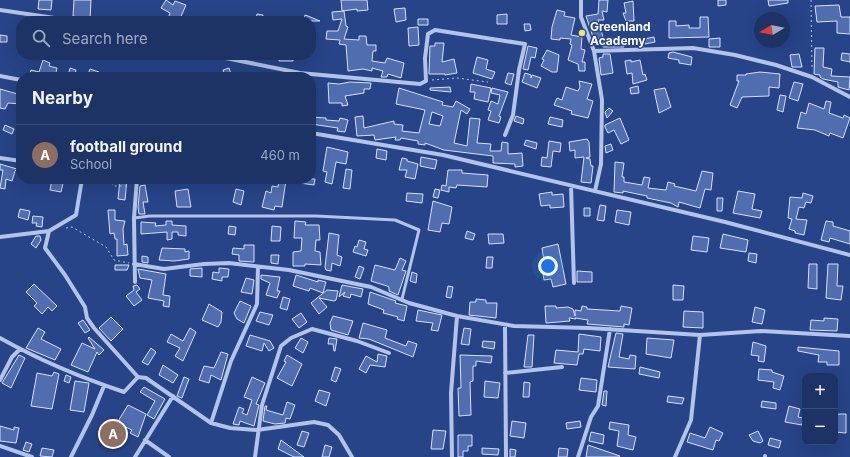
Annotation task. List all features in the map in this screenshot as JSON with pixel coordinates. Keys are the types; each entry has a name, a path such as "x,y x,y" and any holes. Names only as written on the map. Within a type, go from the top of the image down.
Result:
{"street":[{"path":"581,0 581,17 594,51 602,100 601,164 595,191"},
{"path":"0,10 41,16"},
{"path":"316,74 420,84 426,81 425,58 428,34 435,30 525,44 519,70 513,115 504,135"},
{"path":"594,51 694,48 776,65 812,77 850,97"},
{"path":"236,60 295,72"},
{"path":"0,76 16,79"},
{"path":"316,134 443,155 725,222 850,255"},
{"path":"0,158 16,160"},
{"path":"0,237 49,231 76,215 81,184"},
{"path":"135,282 134,218 137,185"},
{"path":"571,186 574,282"},
{"path":"49,231 45,248 65,275 85,307 87,318 94,328 138,377 146,378 211,423 230,428 257,430 314,422 328,425 339,435 352,457"},
{"path":"134,264 164,269 223,263 289,270 371,287 409,303 456,316 505,325 610,329 700,335 761,331 850,336"},
{"path":"211,423 232,361 257,304 258,267"},
{"path":"452,457 451,393 456,316"},
{"path":"505,325 506,457"},
{"path":"255,457 257,430 262,405 281,346 291,338 312,329 357,341 389,353"},
{"path":"578,457 591,417 598,406 610,329"},
{"path":"675,457 691,420 700,335"},
{"path":"0,338 20,349 104,386 124,392 138,377"},
{"path":"0,380 12,357 20,349"},
{"path":"505,373 562,367"},
{"path":"70,457 92,415 104,386"},
{"path":"135,457 173,396"},
{"path":"145,440 169,457"},
{"path":"0,446 32,457"}],"lane":[{"path":"134,218 150,216 316,216 395,220 419,230 402,299"}],"path":[{"path":"811,0 812,77"},
{"path":"426,81 457,78 488,82"},
{"path":"112,184 114,186 137,185"},
{"path":"64,229 72,227 106,247 114,260 134,264"}],"building":[{"path":"39,0 52,0 51,10 38,9"},
{"path":"74,0 91,0 90,16 73,16"},
{"path":"166,0 173,5 175,1 186,5 181,16 169,16 170,13 161,8"},
{"path":"341,0 367,0 368,10 357,11 357,9 342,11"},
{"path":"599,0 608,0 607,12 602,11 604,20 598,20 603,37 594,40 586,16 598,14"},
{"path":"718,0 726,0 726,5 718,6"},
{"path":"768,0 788,0 788,3 769,6"},
{"path":"633,1 634,21 626,21 623,13 626,13 624,3"},
{"path":"839,5 841,17 850,17 850,34 837,33 837,21 817,22 815,6"},
{"path":"405,8 406,20 396,22 394,9"},
{"path":"557,10 565,12 564,16 575,18 571,35 582,37 581,49 585,50 582,62 585,62 585,71 579,71 578,64 568,60 572,45 570,44 571,39 551,39 552,27"},
{"path":"344,11 346,26 348,27 344,39 359,40 359,36 366,36 367,45 376,45 376,51 373,51 372,61 385,63 387,58 404,63 401,78 388,74 387,77 381,77 383,71 372,68 372,71 363,69 348,71 346,45 339,44 340,40 326,39 327,31 338,31 342,19 333,20 332,12"},
{"path":"507,14 507,24 497,24 497,15"},
{"path":"700,17 708,17 709,37 669,38 669,21 676,21 676,26 689,25 689,28 700,28"},
{"path":"418,19 428,19 428,25 418,25"},
{"path":"524,24 530,24 531,30 525,31"},
{"path":"418,27 419,45 409,46 408,28"},
{"path":"0,35 7,36 7,42 0,42"},
{"path":"654,37 655,42 645,44 644,39"},
{"path":"720,38 720,47 709,47 709,39"},
{"path":"624,40 624,47 603,47 602,41"},
{"path":"435,43 444,43 442,62 454,59 457,73 445,75 429,74 430,46 435,46"},
{"path":"528,46 537,48 535,58 531,57 528,70 523,69"},
{"path":"815,48 824,48 823,67 832,69 831,76 850,77 849,90 838,87 838,82 823,79 820,75 814,74"},
{"path":"547,50 559,55 557,72 552,72 541,66 544,60 542,59"},
{"path":"673,52 692,57 691,65 679,63 679,60 668,58 669,53"},
{"path":"842,53 850,54 850,62 841,60"},
{"path":"603,54 610,54 613,73 601,75 599,58 603,57"},
{"path":"799,54 802,67 792,67 790,55"},
{"path":"477,57 488,60 486,69 495,72 492,79 473,73"},
{"path":"43,60 50,63 49,66 57,68 56,72 39,72"},
{"path":"279,60 293,60 293,61"},
{"path":"631,60 631,62 640,60 643,75 645,74 647,80 633,84 632,73 627,74 625,61"},
{"path":"70,68 76,70 75,72 69,72"},
{"path":"229,68 230,72 224,72 223,70"},
{"path":"90,69 99,72 89,72"},
{"path":"760,72 780,74 779,88 769,87 769,96 742,97 737,108 730,105 739,81 737,81 737,75"},
{"path":"508,73 514,74 511,85 505,83"},
{"path":"525,73 531,75 531,78 532,75 541,78 537,88 522,82"},
{"path":"579,81 592,84 587,99 593,101 588,118 571,114 572,111 554,105 557,98 562,100 566,87 578,91 580,87"},
{"path":"350,82 371,83 370,89 364,89 364,93 345,96 348,105 342,106 342,103 329,103 328,83 339,84"},
{"path":"794,82 803,84 798,101 789,98"},
{"path":"471,84 491,88 488,102 474,99 475,92 470,92"},
{"path":"638,86 639,93 631,94 630,88"},
{"path":"450,87 451,92 430,90 430,88"},
{"path":"399,88 443,102 442,105 453,107 456,101 470,109 467,114 461,110 454,143 467,146 470,118 480,119 477,143 491,144 490,151 501,151 502,142 508,143 508,154 522,153 523,166 515,167 515,164 493,163 493,156 444,150 425,143 425,145 418,144 418,141 401,138 400,140 395,140 396,137 375,140 374,135 357,136 355,117 363,116 364,128 394,121 394,124 403,125 402,131 419,133 425,110 396,104","holes":["432,112 443,116 440,126 429,124"]},
{"path":"492,88 508,92 499,116 501,117 499,123 488,120 491,111 488,110 491,101 498,104 500,95 491,93"},
{"path":"665,88 671,107 659,113 654,90"},
{"path":"0,89 16,94 16,104 8,103 5,109 0,108"},
{"path":"780,95 786,96 783,112 777,110"},
{"path":"826,101 831,102 829,113 843,118 844,115 850,118 843,138 830,133 829,136 815,130 797,128 801,112 806,114 809,103 824,109"},
{"path":"609,108 613,111 607,118 605,112"},
{"path":"516,116 524,119 523,124 514,121"},
{"path":"316,117 326,118 326,120 339,121 340,118 348,120 345,132 337,131 338,128 316,125"},
{"path":"550,117 563,120 562,127 548,124"},
{"path":"620,118 629,140 621,144 614,130 608,133 605,127 605,125"},
{"path":"5,125 14,129 12,134 3,130"},
{"path":"587,139 589,142 590,157 586,158 590,159 591,166 593,166 591,183 581,182 584,157 575,158 575,150 570,151 569,142"},
{"path":"526,140 537,143 536,149 524,145"},
{"path":"549,141 561,143 560,152 553,151 551,167 541,166 542,157 547,158"},
{"path":"611,144 613,150 606,153 605,146"},
{"path":"327,147 348,152 346,164 336,162 332,184 325,182 327,172 323,171"},
{"path":"377,149 387,151 386,160 376,158"},
{"path":"421,157 437,160 435,169 420,166"},
{"path":"402,158 418,164 415,179 405,177 407,170 399,170"},
{"path":"615,162 624,163 622,177 624,177 624,182 642,185 644,177 650,178 648,188 666,190 668,182 675,184 674,186 696,191 702,171 713,173 711,190 705,189 700,208 679,202 678,207 671,203 647,198 647,196 623,191 623,193 614,192"},
{"path":"0,164 16,169 12,181 6,179 5,189 0,188 3,170 0,170"},
{"path":"346,169 352,170 350,189 343,188"},
{"path":"448,170 462,170 462,173 488,175 487,187 457,185 456,188 449,187 449,192 441,190 442,185 446,186"},
{"path":"51,184 63,184 61,192 50,190"},
{"path":"120,184 127,184 125,200 118,199"},
{"path":"278,184 285,184 282,207 275,206 274,210 262,207 266,191 271,193 272,186 278,187"},
{"path":"145,185 148,202 143,202 145,214 139,214 138,207 140,186"},
{"path":"188,189 191,207 177,207 175,191"},
{"path":"236,189 244,191 241,205 233,202"},
{"path":"435,189 440,190 438,198 433,197"},
{"path":"738,191 755,194 752,209 762,211 760,218 733,213"},
{"path":"552,192 552,195 563,194 564,207 550,208 550,205 541,206 539,194"},
{"path":"407,193 423,194 422,203 406,201"},
{"path":"803,193 813,196 811,203 806,202 804,208 799,207 796,219 807,220 804,235 795,233 795,231 789,229 792,219 788,218 790,197 802,198"},
{"path":"717,198 723,198 722,211 717,211"},
{"path":"433,201 452,207 449,224 442,223 440,232 428,230"},
{"path":"600,205 606,206 604,221 597,220"},
{"path":"584,208 590,208 590,216 584,216"},
{"path":"20,209 30,211 28,220 18,217"},
{"path":"108,210 115,210 115,220 125,221 123,229 124,245 127,244 128,255 117,256 117,239 115,239 114,233 110,234"},
{"path":"617,210 631,212 629,225 615,222"},
{"path":"33,216 43,217 42,227 36,226 37,223 32,223"},
{"path":"166,221 172,221 172,225 186,226 186,236 178,235 178,232 172,232 172,239 167,240 167,232 141,234 141,222 156,223 155,226 166,225"},
{"path":"295,221 306,222 305,225 319,225 320,240 316,240 315,251 320,252 321,265 305,264 305,266 293,266 293,252 301,251 302,238 294,238"},
{"path":"826,221 833,222 833,226 850,231 850,244 830,238 829,242 821,240"},
{"path":"229,226 236,227 235,235 228,234"},
{"path":"272,226 281,227 280,241 271,241"},
{"path":"467,231 475,234 473,240 465,238"},
{"path":"329,233 339,235 337,255 342,257 340,266 332,263 331,271 326,270 325,267"},
{"path":"488,234 503,234 504,243 489,244"},
{"path":"723,234 748,240 746,252 720,248"},
{"path":"36,236 40,236 41,240 36,248 31,244"},
{"path":"693,236 709,238 707,252 691,250"},
{"path":"359,240 366,242 364,249 368,250 366,256 353,252 355,246 357,247"},
{"path":"558,244 566,284 553,287 551,279 544,280 543,274 546,274 542,248"},
{"path":"244,245 254,245 254,262 239,261 239,255 232,254 233,248 244,249"},
{"path":"162,248 185,249 185,252 189,251 189,259 174,261 159,260"},
{"path":"749,253 757,254 756,263 748,261"},
{"path":"271,255 279,255 278,264 271,263"},
{"path":"142,256 148,257 148,263 142,262"},
{"path":"487,257 493,257 492,268 486,268"},
{"path":"400,258 406,261 402,270 406,271 398,295 389,291 389,287 371,281 375,265 395,270"},
{"path":"809,264 817,264 817,289 808,288"},
{"path":"828,264 838,264 837,286 843,286 841,300 826,298"},
{"path":"115,265 129,265 127,270 115,270"},
{"path":"359,266 364,268 360,279 355,277"},
{"path":"202,268 202,277 190,276 190,269"},
{"path":"219,268 229,269 228,277 222,277 222,281 212,279 213,272 219,273"},
{"path":"138,269 166,274 163,295 170,296 169,307 163,306 164,301 148,298 152,280 140,278"},
{"path":"577,271 592,272 592,282 577,282"},
{"path":"412,272 417,274 416,283 410,281"},
{"path":"261,275 280,277 277,291 280,291 277,298 266,295 270,283 261,279"},
{"path":"296,275 318,282 318,280 326,282 323,293 310,288 309,291 293,286"},
{"path":"246,278 254,280 252,294 241,292"},
{"path":"34,284 57,306 52,311 48,307 42,314 34,306 37,303 26,292"},
{"path":"137,285 140,289 136,292 142,300 134,306 126,296 134,290 133,286"},
{"path":"342,285 363,289 361,297 351,294 350,298 343,296 345,292 339,297"},
{"path":"673,285 684,286 683,300 673,300"},
{"path":"448,286 453,287 451,298 446,297"},
{"path":"327,290 338,291 336,300 334,301 319,298 327,307 319,314 311,303"},
{"path":"370,292 396,301 395,303 407,306 404,321 397,319 398,317 383,313 384,310 368,304"},
{"path":"283,297 290,299 287,310 280,308"},
{"path":"476,299 486,300 486,303 497,303 496,318 469,315 470,302 476,302"},
{"path":"240,301 251,306 244,323 237,319 234,313"},
{"path":"209,304 222,312 221,322 218,327 202,320"},
{"path":"545,306 556,306 556,308 568,307 573,309 575,316 575,310 581,311 582,306 587,307 587,309 620,311 621,306 632,308 629,325 624,324 624,327 587,324 588,320 575,318 576,319 569,318 570,321 546,323"},
{"path":"755,307 765,310 762,324 752,322"},
{"path":"418,310 442,315 438,331 431,330 433,323 416,321"},
{"path":"684,311 703,312 703,328 683,327"},
{"path":"260,312 273,315 269,325 256,321"},
{"path":"301,313 307,322 299,328 292,319"},
{"path":"333,316 353,321 348,335 331,330 330,323"},
{"path":"111,317 123,329 111,341 99,328"},
{"path":"824,318 838,319 837,331 810,330 811,320 824,321"},
{"path":"83,320 90,330 85,333 78,323"},
{"path":"363,323 387,330 385,338 406,346 408,341 417,344 413,357 369,339 359,338"},
{"path":"38,328 45,332 41,339 61,349 55,360 26,348"},
{"path":"190,328 196,332 183,361 175,356 180,348 167,342 171,334 183,341"},
{"path":"464,328 471,329 469,345 461,344"},
{"path":"616,333 623,334 619,357 629,359 630,355 636,356 635,369 608,367"},
{"path":"579,334 601,337 600,351 584,349 583,354 579,354 577,365 554,363 556,350 578,352"},
{"path":"250,335 270,341 274,348 269,351 264,343 262,351 246,346"},
{"path":"528,335 534,335 532,367 524,367"},
{"path":"89,337 104,350 99,355 97,352 88,372 71,365 82,343 95,349 88,338"},
{"path":"301,338 308,342 303,353 295,348"},
{"path":"329,338 337,339 335,351 333,344 328,344"},
{"path":"647,338 674,340 671,358 646,354"},
{"path":"483,341 495,342 494,349 482,347"},
{"path":"753,342 766,346 764,362 758,361 759,356 751,355"},
{"path":"798,347 839,351 839,365 827,365 827,362 818,362 819,355 798,351"},
{"path":"151,348 156,352 148,365 142,362"},
{"path":"221,352 228,354 221,380 211,375 209,383 199,380 204,366 214,368"},
{"path":"378,354 387,356 385,367 370,365 366,373 359,369 366,356 377,362"},
{"path":"19,355 25,358 11,388 2,383"},
{"path":"287,355 302,364 292,386 277,378 286,362 284,361"},
{"path":"460,355 492,356 491,363 476,361 476,366 473,366 473,381 470,382 471,415 459,416 458,388 461,388"},
{"path":"163,365 178,375 173,383 159,375"},
{"path":"335,367 341,369 336,382 331,380"},
{"path":"640,367 660,372 659,378 639,374"},
{"path":"759,369 772,370 772,372 784,376 780,390 773,388 774,382 758,380"},
{"path":"54,372 59,374 52,409 31,406 37,373 52,376"},
{"path":"66,375 71,377 69,383 64,381"},
{"path":"184,377 189,379 182,398 177,396"},
{"path":"252,377 265,383 256,404 259,405 254,426 240,421 239,425 233,424 239,407 244,409 242,413 247,415 252,400 244,397"},
{"path":"581,378 597,380 596,392 579,390"},
{"path":"75,381 89,383 84,412 70,410"},
{"path":"485,381 500,383 498,398 484,397"},
{"path":"524,382 530,383 529,397 523,397"},
{"path":"144,387 165,399 154,419 147,415 155,401 140,392"},
{"path":"319,390 330,393 326,406 315,401"},
{"path":"604,391 607,391 606,406 602,405"},
{"path":"668,396 684,398 682,404 667,402"},
{"path":"762,401 776,403 776,409 761,407"},
{"path":"287,402 295,405 290,419 286,418 285,423 275,424 263,421 265,406 267,406 266,410 283,415"},
{"path":"128,405 146,414 138,437 130,433 132,430 117,423"},
{"path":"789,406 800,409 798,417 802,418 802,425 785,422"},
{"path":"838,414 846,414 846,433 838,432"},
{"path":"512,421 526,423 524,438 510,436"},
{"path":"580,421 581,427 567,429 566,423"},
{"path":"610,422 629,425 628,435 636,437 633,450 617,446 619,431 609,429"},
{"path":"0,426 14,430 14,427 19,428 16,443 0,441"},
{"path":"710,427 723,433 719,441 716,440 713,450 687,442 690,433 705,438"},
{"path":"433,430 446,431 443,449 431,449"},
{"path":"302,431 309,433 304,447 297,445"},
{"path":"758,431 763,441 760,443 753,441 749,435"},
{"path":"591,432 604,435 603,444 589,441"},
{"path":"458,435 472,435 472,446 468,446 468,451 463,451 463,457 458,457"},
{"path":"770,438 781,441 779,448 768,445"},
{"path":"281,440 304,457 294,457 278,449"},
{"path":"26,442 32,444 29,452 23,450"},
{"path":"325,445 332,447 329,457 322,457"},
{"path":"588,445 620,456 586,457"},
{"path":"42,448 54,450 52,457 40,456"},
{"path":"482,448 499,449 498,455 482,454"},
{"path":"559,448 568,449 567,457 558,457"},
{"path":"510,449 516,450 515,457 510,457"}],"place":[{"name":"Greenland Academy","path":"582,33"},
{"name":"football ground","path":"113,434"}]}
